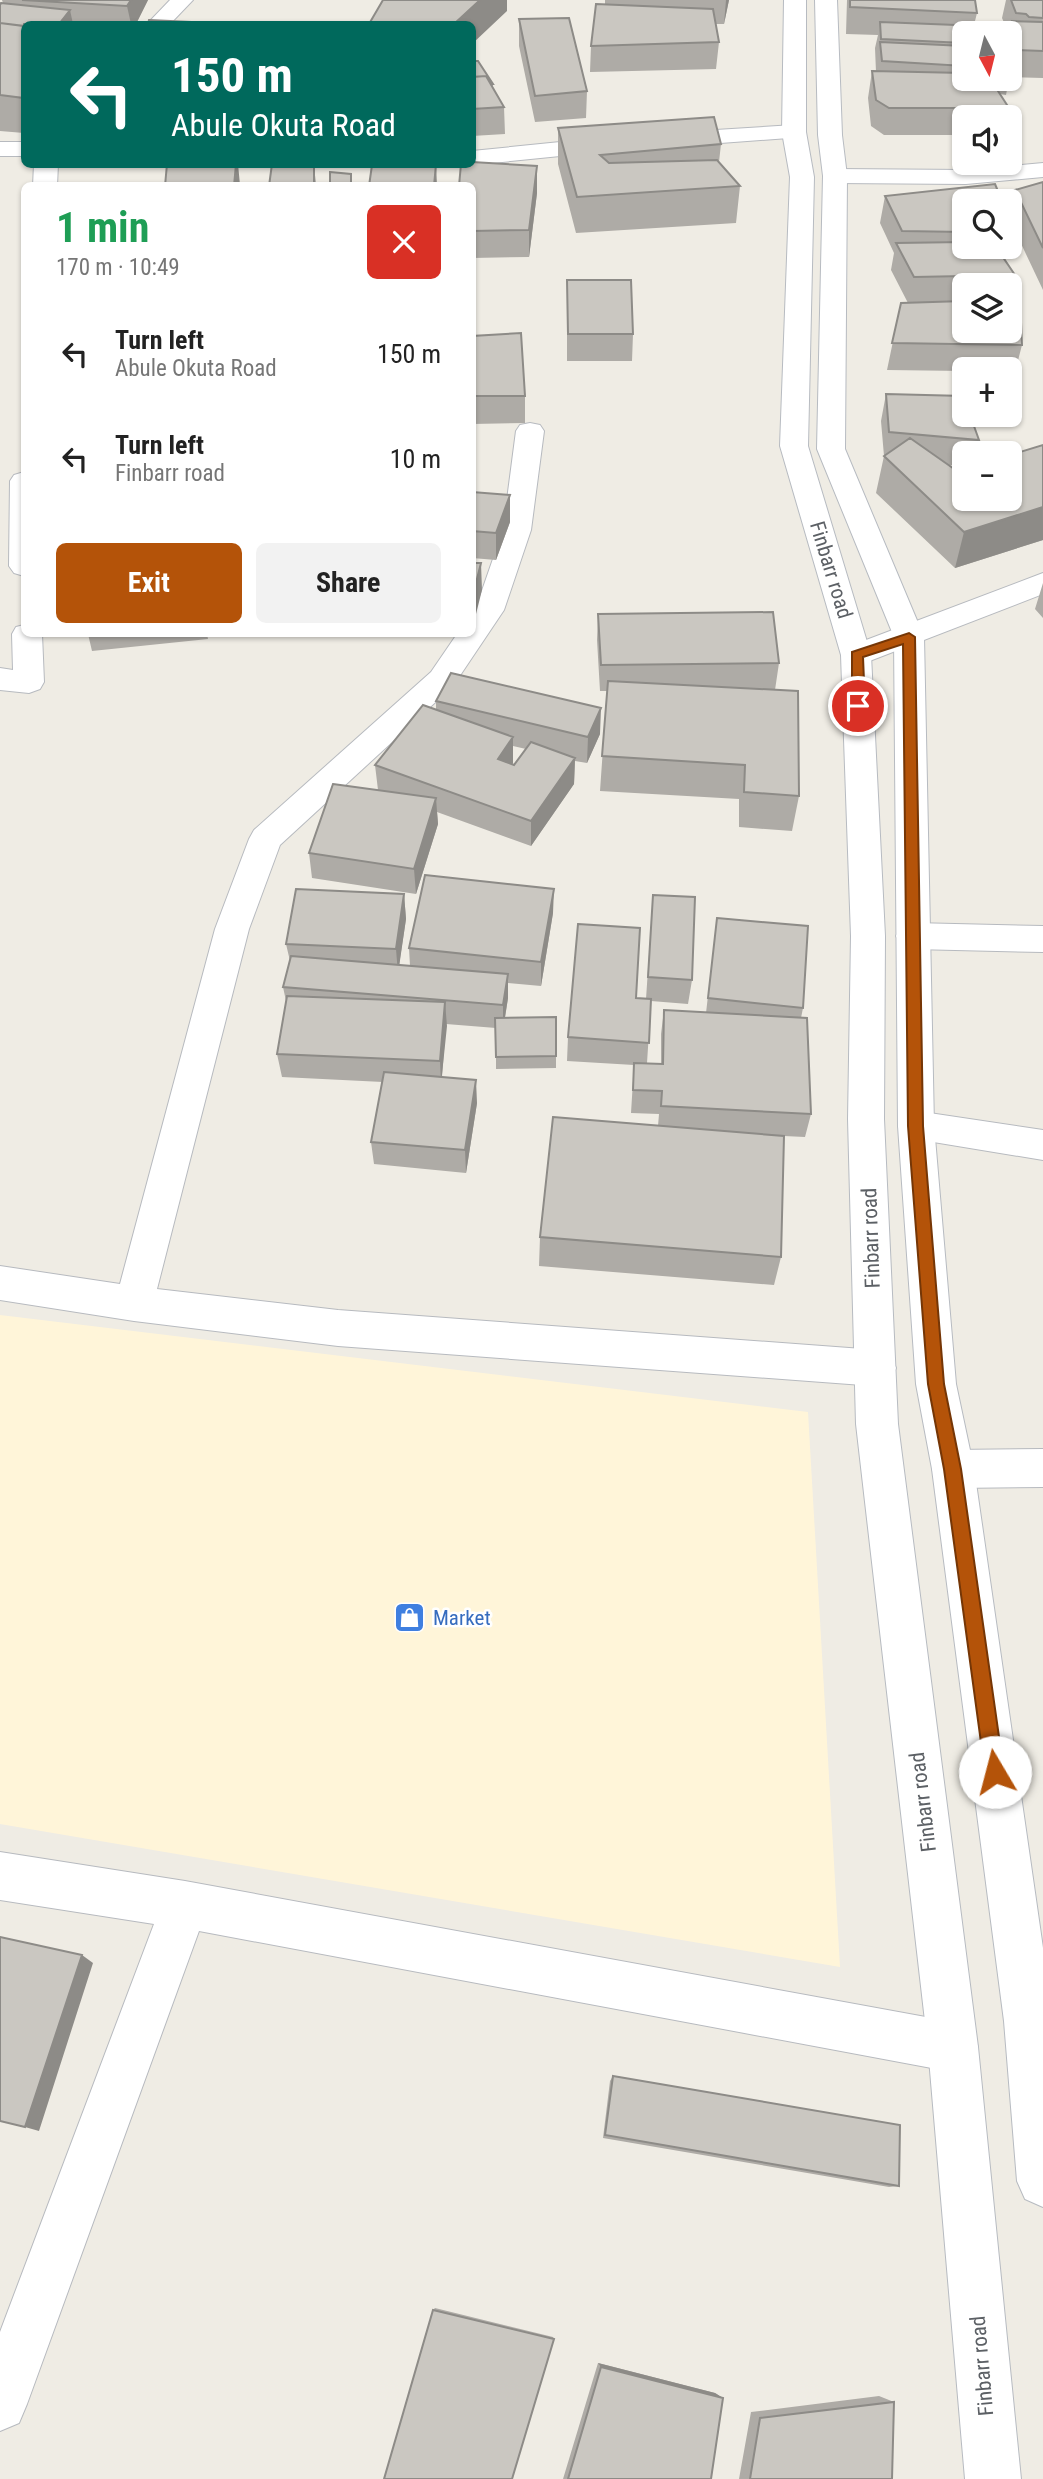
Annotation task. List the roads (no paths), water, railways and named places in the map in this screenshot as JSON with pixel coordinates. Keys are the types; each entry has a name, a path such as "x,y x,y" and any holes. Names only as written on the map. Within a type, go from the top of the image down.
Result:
{"main road":[{"path":"161,21 182,0"},
{"name":"Finbarr road","path":"794,0 794,132 802,177 793,446 856,655 868,936 866,1119 877,1424 953,2048 993,2479"},
{"name":"Finbarr road","path":"826,0 830,135 835,176 831,449 909,637 916,1126 936,1384 953,1469 1029,2021 1043,2181"},
{"path":"476,158 635,142 794,132"},
{"path":"0,149 21,149"},
{"path":"835,176 966,177 1043,170"},
{"path":"476,628 493,603 517,530 530,431"},
{"path":"856,655 909,637 1043,583"},
{"path":"0,679 29,682 27,637"},
{"path":"134,1304 232,929 266,839 442,679 470,637"},
{"path":"913,936 1043,939"},
{"path":"916,1126 1043,1144"},
{"path":"0,1283 134,1304 338,1328 876,1368"},
{"path":"953,1469 1043,1468"},
{"path":"0,1876 185,1905 953,2048"},
{"path":"0,2404 185,1905"}],"place":[{"name":"Market","path":"410,1618"}]}
